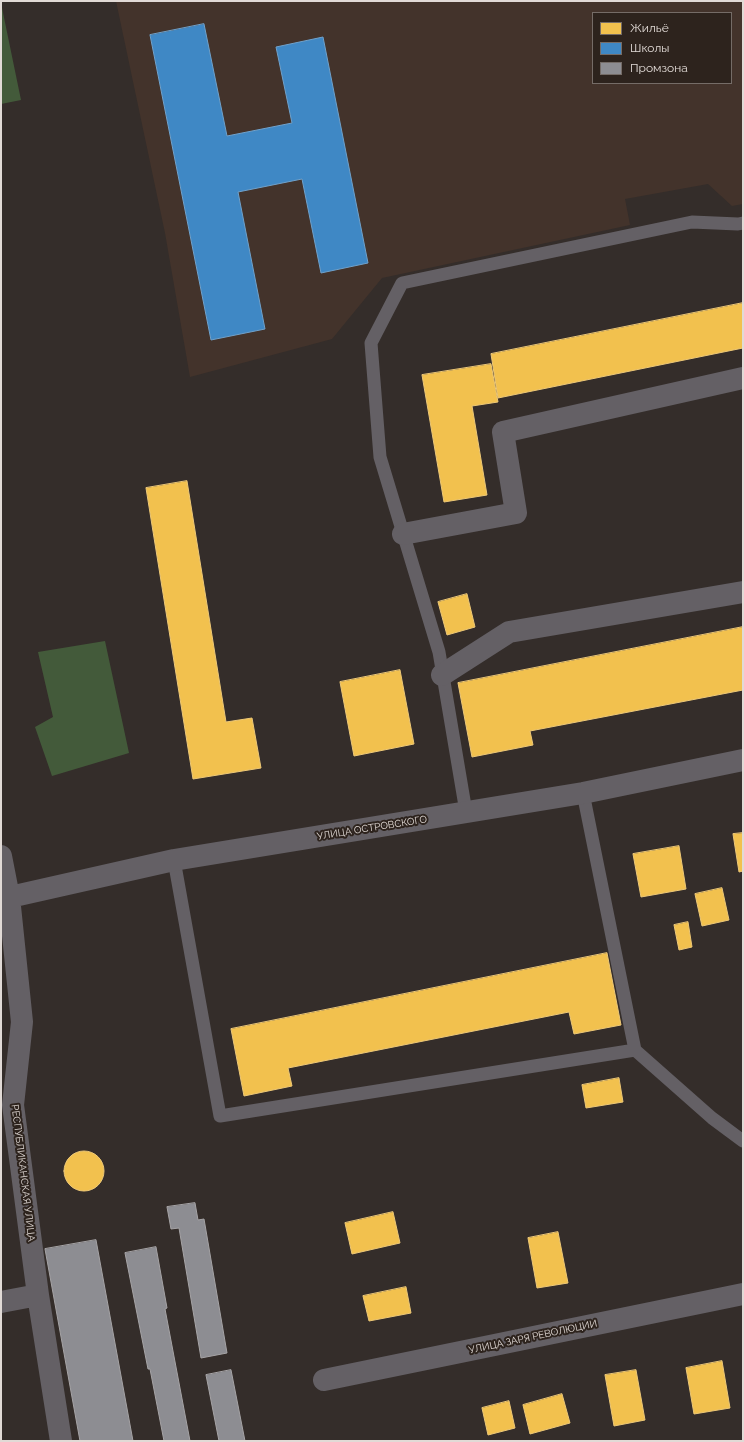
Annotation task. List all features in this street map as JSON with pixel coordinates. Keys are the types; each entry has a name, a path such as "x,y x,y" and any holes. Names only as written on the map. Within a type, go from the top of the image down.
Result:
{"street":[{"path":"403,534 516,513 503,432 743,378"},
{"path":"442,675 509,632 743,592"},
{"name":"УЛИЦА ОСТРОВСКОГО","path":"5,898 174,860 583,793 743,760"},
{"name":"РЕСПУБЛИКАНСКАЯ УЛИЦА","path":"1,856 5,898 22,1022 13,1105 38,1295 61,1441"},
{"name":"УЛИЦА ЗАРЯ РЕВОЛЮЦИИ","path":"324,1380 743,1294"},
{"path":"1,1302 38,1295"}],"lane":[{"path":"466,812 439,652 380,457 371,343 402,284 692,222 743,223"},
{"path":"583,793 635,1050 712,1118 743,1141"},
{"path":"174,860 220,1116 635,1050"}],"shaded area":[{"path":"116,1 743,1 743,204 732,206 708,184 625,199 630,225 382,278 332,339 190,377 165,233"}],"green space":[{"path":"1,3 21,100 1,104"},
{"path":"105,641 129,753 52,776 35,727 53,717 38,652"}],"building: Жильё":[{"path":"743,303 743,348 498,398 491,354"},
{"path":"491,364 498,402 472,406 487,495 444,502 422,375"},
{"path":"187,481 226,722 252,718 261,768 193,779 146,488"},
{"path":"467,594 475,627 447,635 438,602"},
{"path":"743,627 743,690 530,731 533,745 472,757 458,683"},
{"path":"400,670 414,744 354,756 340,682"},
{"path":"743,833 743,871 739,872 733,834"},
{"path":"679,846 686,889 641,897 633,854"},
{"path":"722,888 729,920 702,926 695,894"},
{"path":"688,922 692,947 679,950 674,925"},
{"path":"607,953 621,1025 574,1034 569,1012 288,1068 292,1086 244,1096 231,1029"},
{"path":"619,1078 623,1102 586,1108 582,1085"},
{"path":"84,1151 92,1153 98,1157 102,1163 104,1171 102,1179 98,1185 92,1189 84,1191 76,1189 70,1185 66,1179 64,1171 66,1163 70,1157 76,1153"},
{"path":"393,1212 400,1243 352,1254 345,1223"},
{"path":"558,1232 568,1283 537,1288 528,1238"},
{"path":"406,1287 411,1313 369,1321 363,1296"},
{"path":"722,1361 730,1408 694,1414 686,1368"},
{"path":"636,1370 645,1420 614,1426 605,1375"},
{"path":"562,1394 570,1423 530,1434 523,1405"},
{"path":"509,1401 515,1428 488,1435 482,1408"}],"building: Школы":[{"path":"204,24 227,136 292,123 276,47 323,37 368,263 321,273 302,179 238,192 265,329 211,340 150,35"}],"building: Промзона":[{"path":"195,1203 198,1220 204,1219 227,1353 201,1358 179,1228 171,1229 167,1207"},
{"path":"96,1240 133,1441 80,1441 45,1249"},
{"path":"156,1247 167,1308 165,1309 190,1441 164,1441 125,1253"},
{"path":"231,1370 245,1441 219,1441 206,1375"}]}
